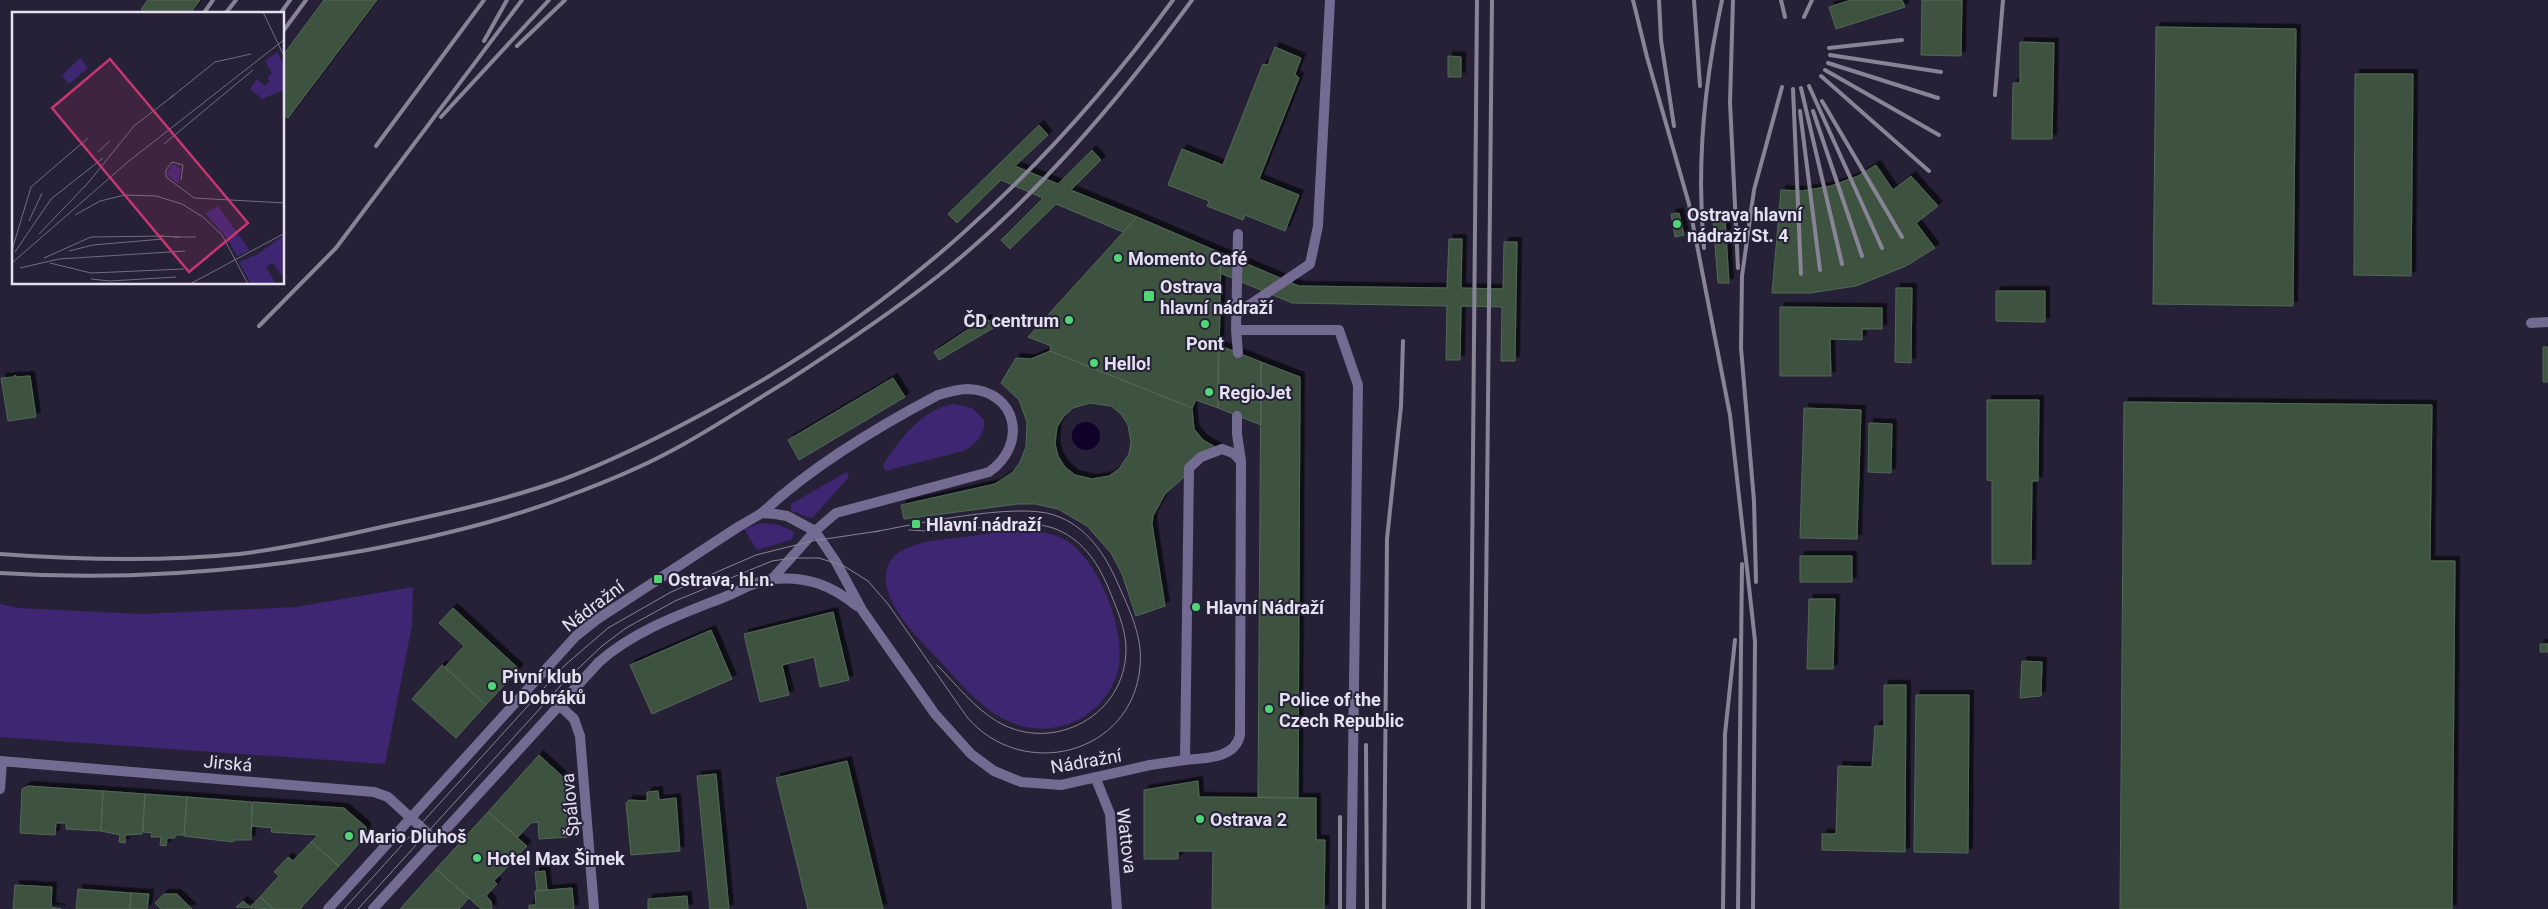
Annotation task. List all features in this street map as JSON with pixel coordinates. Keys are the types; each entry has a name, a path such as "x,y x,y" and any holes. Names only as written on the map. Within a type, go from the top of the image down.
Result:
{"street":[{"path":"1236,314 1310,264 1318,226 1330,0"},
{"path":"1238,234 1236,314 1238,353"},
{"path":"2531,323 2548,322"},
{"path":"1236,330 1339,330 1358,385 1351,909"},
{"path":"762,513 793,484 819,466 938,395 963,390 981,392 998,400 1011,416 1014,436 1011,447 998,466 989,472 844,510 828,518 772,579"},
{"name":"Nádražní","path":"328,909 584,629 762,513 788,516 815,531 836,562 862,610 935,714 971,754 994,772 1007,778 1040,785 1062,786 1150,765 1220,755 1232,750 1236,746 1240,735 1241,461 1237,434 1237,416"},
{"path":"1185,760 1189,468 1201,457 1222,449 1233,453 1241,461"},
{"name":"Nádražní","path":"373,908 599,662 635,636 698,608 772,579 822,583 838,591 862,610"},
{"name":"Špálova","path":"559,705 574,719 580,736 594,909"},
{"path":"0,789 1,762"},
{"name":"Jirská","path":"1,762 374,792 388,798 436,841"},
{"name":"Wattova","path":"1096,779 1110,814 1117,909"},
{"path":"335,909 351,884"}],"shaded area":[{"path":"954,404 972,408 984,420 981,435 972,446 963,451 885,471 883,465 896,445 922,418 943,407"},
{"path":"1086,422 1096,426 1100,436 1096,446 1086,450 1076,446 1072,436 1076,426"},
{"path":"847,472 849,477 812,518 791,511 791,504"},
{"path":"762,523 779,525 794,532 793,537 790,540 757,550 744,529"},
{"path":"1021,529 1054,535 1077,549 1089,563 1108,598 1118,636 1120,654 1118,670 1112,687 1090,713 1059,727 1042,729 1025,727 998,716 980,703 904,621 896,609 886,586 886,574 890,562 897,554 908,548 921,543"},
{"path":"413,587 412,625 385,764 0,737 0,604 18,608 141,614 296,607"}],"building":[{"path":"148,0 200,0 191,12 145,12 141,9"},
{"path":"324,0 377,0 288,118 285,116 285,53"},
{"path":"1851,0 1902,0 1905,7 1836,29 1829,7"},
{"path":"1922,0 1962,0 1961,56 1921,55"},
{"path":"2156,27 2296,29 2293,306 2153,304"},
{"path":"2020,42 2054,43 2052,139 2012,139 2013,83 2020,83"},
{"path":"1275,47 1301,58 1295,74 1299,78 1259,179 1299,195 1285,231 1245,215 1243,220 1207,206 1209,201 1168,185 1182,149 1223,165 1263,64 1268,65"},
{"path":"1448,56 1461,57 1461,77 1448,77"},
{"path":"2355,74 2413,74 2411,276 2354,275"},
{"path":"1039,125 1048,135 1015,166 1058,184 1092,150 1101,160 1071,190 1137,217 1123,232 1056,204 1010,249 1001,240 1043,198 1001,180 957,223 948,214"},
{"path":"1876,165 1893,190 1911,176 1938,206 1916,223 1935,248 1906,266 1856,286 1810,293 1772,293 1781,190 1802,191 1831,186 1858,176"},
{"name":"Ostrava hlavní nádraží St. 4","path":"1679,213 1684,235 1675,237 1671,214"},
{"path":"1137,217 1221,253 1218,408 1196,400 1192,408 1050,351 1051,346 1028,337"},
{"path":"1713,218 1725,218 1729,283 1718,283"},
{"path":"1449,239 1462,239 1461,288 1503,289 1504,242 1517,242 1515,361 1501,361 1502,307 1461,306 1460,360 1446,360 1447,306 1292,303 1220,273 1221,253 1299,286 1447,288"},
{"path":"1896,288 1912,288 1911,363 1895,362"},
{"path":"1996,291 2045,291 2045,322 1996,321"},
{"path":"1780,307 1882,308 1882,329 1862,329 1862,340 1830,339 1831,376 1780,376"},
{"path":"984,319 1000,324 939,360 934,352"},
{"path":"1218,345 1261,362 1261,425 1218,408"},
{"path":"2543,347 2548,347 2548,382 2543,382"},
{"path":"1050,351 1192,408 1194,429 1203,440 1217,448 1165,494 1153,516 1152,524 1165,606 1136,616 1122,574 1111,553 1087,526 1058,509 1035,504 1018,504 904,519 901,505 995,484 1013,472 1020,462 1026,447 1027,422 1019,400 1001,383 1016,358 1031,359","holes":["1090,403 1111,406 1121,414 1128,425 1131,442 1129,454 1119,469 1109,476 1092,479 1075,475 1065,467 1058,456 1055,444 1057,427 1064,416 1073,408"]},
{"path":"1261,362 1300,377 1298,798 1258,797"},
{"path":"15,375 16,377 30,376 36,417 8,421 1,378 14,377"},
{"path":"893,378 905,397 799,460 788,440"},
{"path":"1987,400 2039,400 2038,481 2032,481 2031,564 1992,564 1992,481 1987,480"},
{"path":"2124,402 2432,405 2430,561 2455,561 2452,909 2120,909"},
{"path":"1804,408 1861,410 1857,539 1800,538"},
{"path":"1869,423 1892,424 1891,473 1868,472"},
{"path":"1800,556 1852,556 1852,582 1800,582"},
{"path":"1809,599 1835,599 1833,669 1807,669"},
{"path":"453,608 519,669 486,705 445,667 464,646 439,623"},
{"path":"833,612 849,680 820,687 814,657 782,665 789,695 760,702 744,634"},
{"path":"711,630 732,679 652,714 630,665"},
{"path":"2540,644 2548,644 2548,652 2540,652"},
{"path":"2022,661 2042,662 2041,696 2020,698"},
{"path":"442,665 486,705 456,738 412,699"},
{"path":"1884,685 1906,685 1905,852 1822,850 1822,834 1836,834 1838,766 1872,767 1875,726 1884,726"},
{"path":"1916,695 1969,695 1968,853 1914,852"},
{"path":"539,755 563,777 569,837 539,839 538,822 531,823 518,837 488,812"},
{"path":"847,761 883,909 808,909 776,778"},
{"path":"716,774 729,909 710,909 697,776"},
{"path":"1198,781 1199,797 1316,798 1316,840 1325,840 1324,909 1212,909 1213,851 1178,851 1178,859 1144,859 1144,790"},
{"path":"28,786 103,791 101,831 66,829 66,823 56,823 55,835 20,833 22,789"},
{"path":"103,791 145,794 142,834 125,835 125,843 119,842 120,835 101,831"},
{"path":"658,791 659,800 676,798 680,851 631,855 626,803 629,800 647,801 647,792"},
{"path":"145,794 187,797 184,835 175,835 175,838 167,838 166,846 160,845 161,837 151,837 152,833 143,832"},
{"path":"187,797 252,802 251,840 234,840 233,842 184,836"},
{"path":"253,802 344,808 366,827 366,836 339,866 311,842 318,835 271,832 272,828 252,826 251,830"},
{"path":"488,812 527,846 494,881 497,884 486,896 491,901 492,909 481,909 436,869"},
{"path":"311,842 339,866 300,909 274,909 260,897 279,876 274,872 288,857 293,861"},
{"path":"436,869 469,898 459,909 400,909"},
{"path":"545,871 547,890 537,891 535,872"},
{"path":"15,885 52,887 51,907 61,909 13,909"},
{"path":"572,888 574,909 529,909 529,905 536,905 535,891"},
{"path":"78,889 131,893 130,909 76,909"},
{"path":"131,893 149,894 147,909 130,909"},
{"path":"164,894 177,894 192,909 161,909 155,903"},
{"path":"687,896 688,909 648,909 648,899"},
{"path":"260,897 274,909 236,907 243,901 250,907"}],"tram line":[{"path":"358,909 563,683 602,646 626,628 675,601 772,561 792,558 819,558 844,566 868,581 888,604 967,717 990,737 1016,749 1044,753 1071,749 1096,739 1117,721 1133,697 1140,667 1138,635 1127,604 1107,562 1094,542 1076,526 1054,515 1016,511 966,516 874,532"},
{"path":"909,530 946,531 1006,524 1030,524 1041,525 1063,532 1080,544 1099,568 1117,610 1126,641 1123,672 1114,693 1100,710 1083,722 1063,730 1042,733 1020,731 998,722 973,703 937,665"},
{"path":"344,909 564,666 608,628 671,592 756,555 812,541 879,531"}],"railway":[{"path":"204,12 213,0"},
{"path":"227,12 236,0"},
{"path":"281,12 290,0"},
{"path":"285,29 306,0"},
{"path":"376,146 484,0"},
{"path":"484,41 507,0"},
{"path":"259,326 336,248 522,0"},
{"path":"441,117 549,0"},
{"path":"517,46 565,0"},
{"path":"0,554 60,558 149,559 209,557 276,549 498,500 564,479 636,448 706,412 775,372 841,329 904,283 964,233 1074,123 1125,63 1173,0"},
{"path":"0,573 92,576 184,573 321,558 418,540 494,521 544,505 646,464 713,427 784,383 881,318 938,276 974,246 1009,214 1074,147 1135,75 1192,0"},
{"path":"1469,909 1477,0"},
{"path":"1483,909 1492,0"},
{"path":"1633,0 1647,57 1689,204 1730,415 1755,641 1753,909"},
{"path":"1659,0 1661,40 1674,126"},
{"path":"1694,0 1700,86"},
{"path":"1704,248 1701,185 1703,123 1710,62 1722,0"},
{"path":"1733,0 1730,102 1738,268"},
{"path":"1781,0 1785,17"},
{"path":"1804,17 1812,0"},
{"path":"1995,95 2003,0"},
{"path":"1829,48 1902,40"},
{"path":"1830,55 1941,72"},
{"path":"1828,63 1938,98"},
{"path":"1825,70 1939,135"},
{"path":"1821,76 1929,171"},
{"path":"1809,86 1882,248"},
{"path":"1756,582 1754,501 1741,348 1742,276 1754,190 1782,87"},
{"path":"1801,88 1842,264"},
{"path":"1793,89 1801,274"},
{"path":"1822,101 1902,237"},
{"path":"1800,111 1820,270"},
{"path":"1813,111 1862,256"},
{"path":"1384,909 1387,539 1401,406 1403,341"},
{"path":"1738,909 1742,564"},
{"path":"1723,909 1725,734 1735,640"},
{"path":"1366,745 1367,909"},
{"path":"1340,817 1340,909"}],"place":[{"name":"Ostrava hlavní nádraží St. 4","path":"1677,224"},
{"name":"Momento Café","path":"1118,258"},
{"name":"Ostrava hlavní nádraží","path":"1149,296"},
{"name":"ČD centrum","path":"1069,320"},
{"name":"Pont","path":"1205,324"},
{"name":"Hello!","path":"1094,363"},
{"name":"RegioJet","path":"1209,392"},
{"name":"Hlavní nádraží","path":"916,524"},
{"name":"Ostrava, hl.n.","path":"658,579"},
{"name":"Hlavní Nádraží","path":"1196,607"},
{"name":"Pivní klub U Dobráků","path":"492,686"},
{"name":"Police of the Czech Republic","path":"1269,709"},
{"name":"Ostrava 2","path":"1200,819"},
{"name":"Mario Dluhoš","path":"349,836"},
{"name":"Hotel Max Šimek","path":"477,858"}]}
